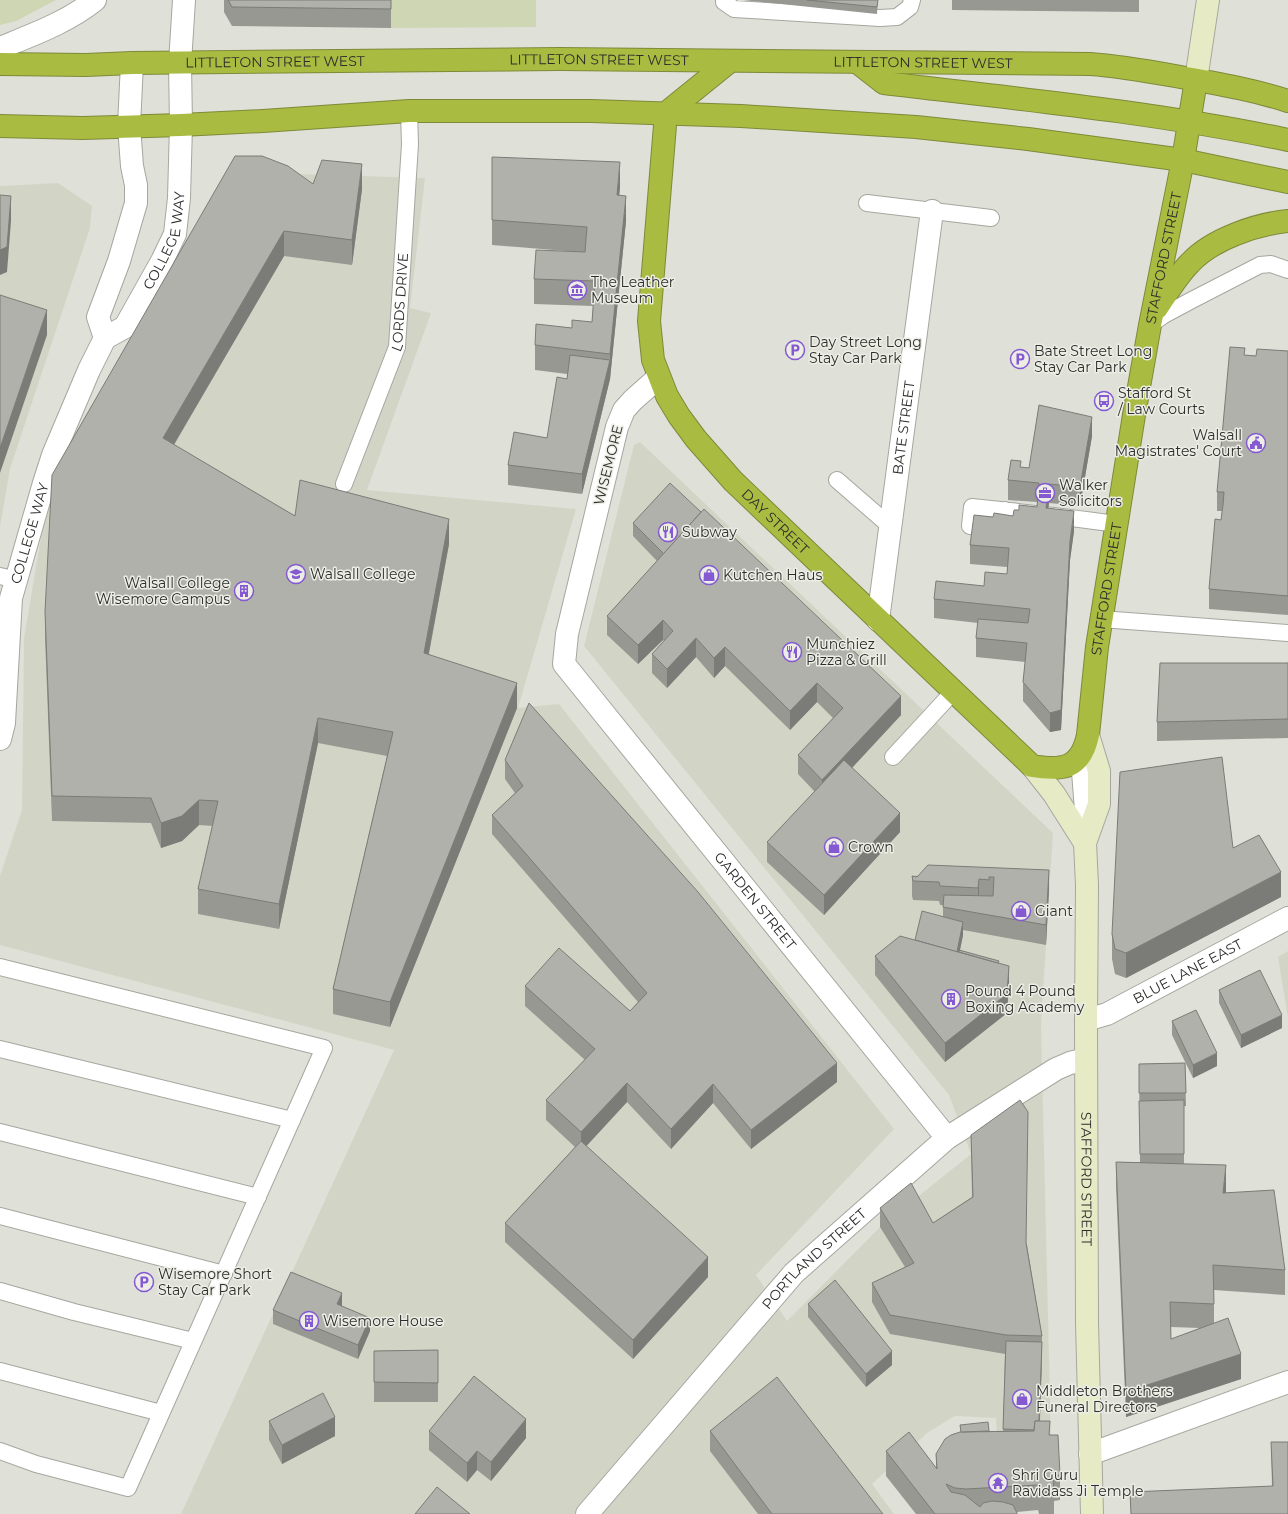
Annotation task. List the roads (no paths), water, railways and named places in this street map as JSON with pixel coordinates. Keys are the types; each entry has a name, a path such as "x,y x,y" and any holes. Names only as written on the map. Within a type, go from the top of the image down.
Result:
{"highway":[{"name":"LITTLETON STREET WEST","path":"0,64 86,65 132,63 560,59 729,62 1090,64 1114,66 1196,80 1253,91 1288,101"},
{"path":"659,377 653,360 649,321 666,113 729,62"},
{"path":"857,62 884,83 1117,110 1190,121 1288,140"},
{"name":"STAFFORD STREET","path":"1079,759 1086,745 1088,735 1101,619 1116,524 1151,320 1183,160 1196,80"},
{"path":"0,126 83,128 263,121 409,111 591,111 741,116 916,127 1028,139 1183,160 1288,182"},
{"path":"1151,320 1190,262 1211,246 1239,232 1270,223 1288,221"},
{"name":"DAY STREET","path":"659,377 667,396 679,416 696,439 733,481 1032,766"},
{"path":"1032,766 1054,768 1066,766 1079,759"}],"main road":[{"path":"1196,80 1208,0"},
{"name":"STAFFORD STREET","path":"1088,735 1099,771 1099,804 1085,843 1087,885 1087,1301 1092,1514"},
{"name":"STAFFORD STREET","path":"1032,766 1054,794 1085,843"}],"street":[{"path":"0,48 32,36 82,11 95,0"},
{"name":"COLLEGE WAY","path":"0,739 4,723 11,598 8,578 53,455 105,338 125,327 162,261 175,234 179,198 181,124 180,63 184,0"},
{"path":"105,338 98,317 119,261 136,203 136,184 132,166 129,126 132,63"},
{"name":"BATE STREET","path":"878,620 932,211"},
{"name":"WISEMORE","path":"564,664 567,634 617,427 624,410 632,400 659,377"},
{"name":"GARDEN STREET","path":"564,664 947,1138"},
{"name":"BLUE LANE EAST","path":"1086,1020 1107,1014 1288,918"},
{"name":"PORTLAND STREET","path":"587,1514 794,1273 947,1138 1056,1069 1070,1063 1086,1059"},
{"path":"1090,1454 1288,1382"}],"lane":[{"path":"724,0 724,2 734,9 880,18 897,17 913,2"},
{"name":"LORDS DRIVE","path":"344,484 397,347 410,144 409,111"},
{"path":"867,203 991,218"},
{"path":"1151,320 1181,306 1260,264 1271,264 1288,270"},
{"path":"837,480 890,526"},
{"path":"1005,510 1116,524"},
{"path":"1101,619 1288,633"},
{"path":"893,757 953,692"},
{"path":"1079,759 1085,843"},
{"path":"0,966 324,1048 128,1488 36,1464 0,1452"},
{"path":"0,1049 292,1120"},
{"path":"0,1132 258,1196"},
{"path":"0,1216 224,1274"},
{"path":"0,1291 74,1312 193,1341"},
{"path":"0,1371 161,1414"}],"place":[{"name":"The Leather Museum","path":"577,290"},
{"name":"Day Street Long Stay Car Park","path":"795,350"},
{"name":"Bate Street Long Stay Car Park","path":"1020,359"},
{"name":"Stafford St / Law Courts","path":"1104,401"},
{"name":"Walsall Magistrates' Court","path":"1256,443"},
{"name":"Walker Solicitors","path":"1045,493"},
{"name":"Subway","path":"668,532"},
{"name":"Walsall College","path":"296,574"},
{"name":"Kutchen Haus","path":"709,575"},
{"name":"Walsall College Wisemore Campus","path":"244,591"},
{"name":"Munchiez Pizza & Grill","path":"792,652"},
{"name":"Crown","path":"834,847"},
{"name":"Giant","path":"1021,911"},
{"name":"Pound 4 Pound Boxing Academy","path":"951,999"},
{"name":"Wisemore Short Stay Car Park","path":"144,1282"},
{"name":"Wisemore House","path":"309,1321"},
{"name":"Middleton Brothers Funeral Directors","path":"1022,1399"},
{"name":"Shri Guru Ravidass Ji Temple","path":"998,1483"}]}
